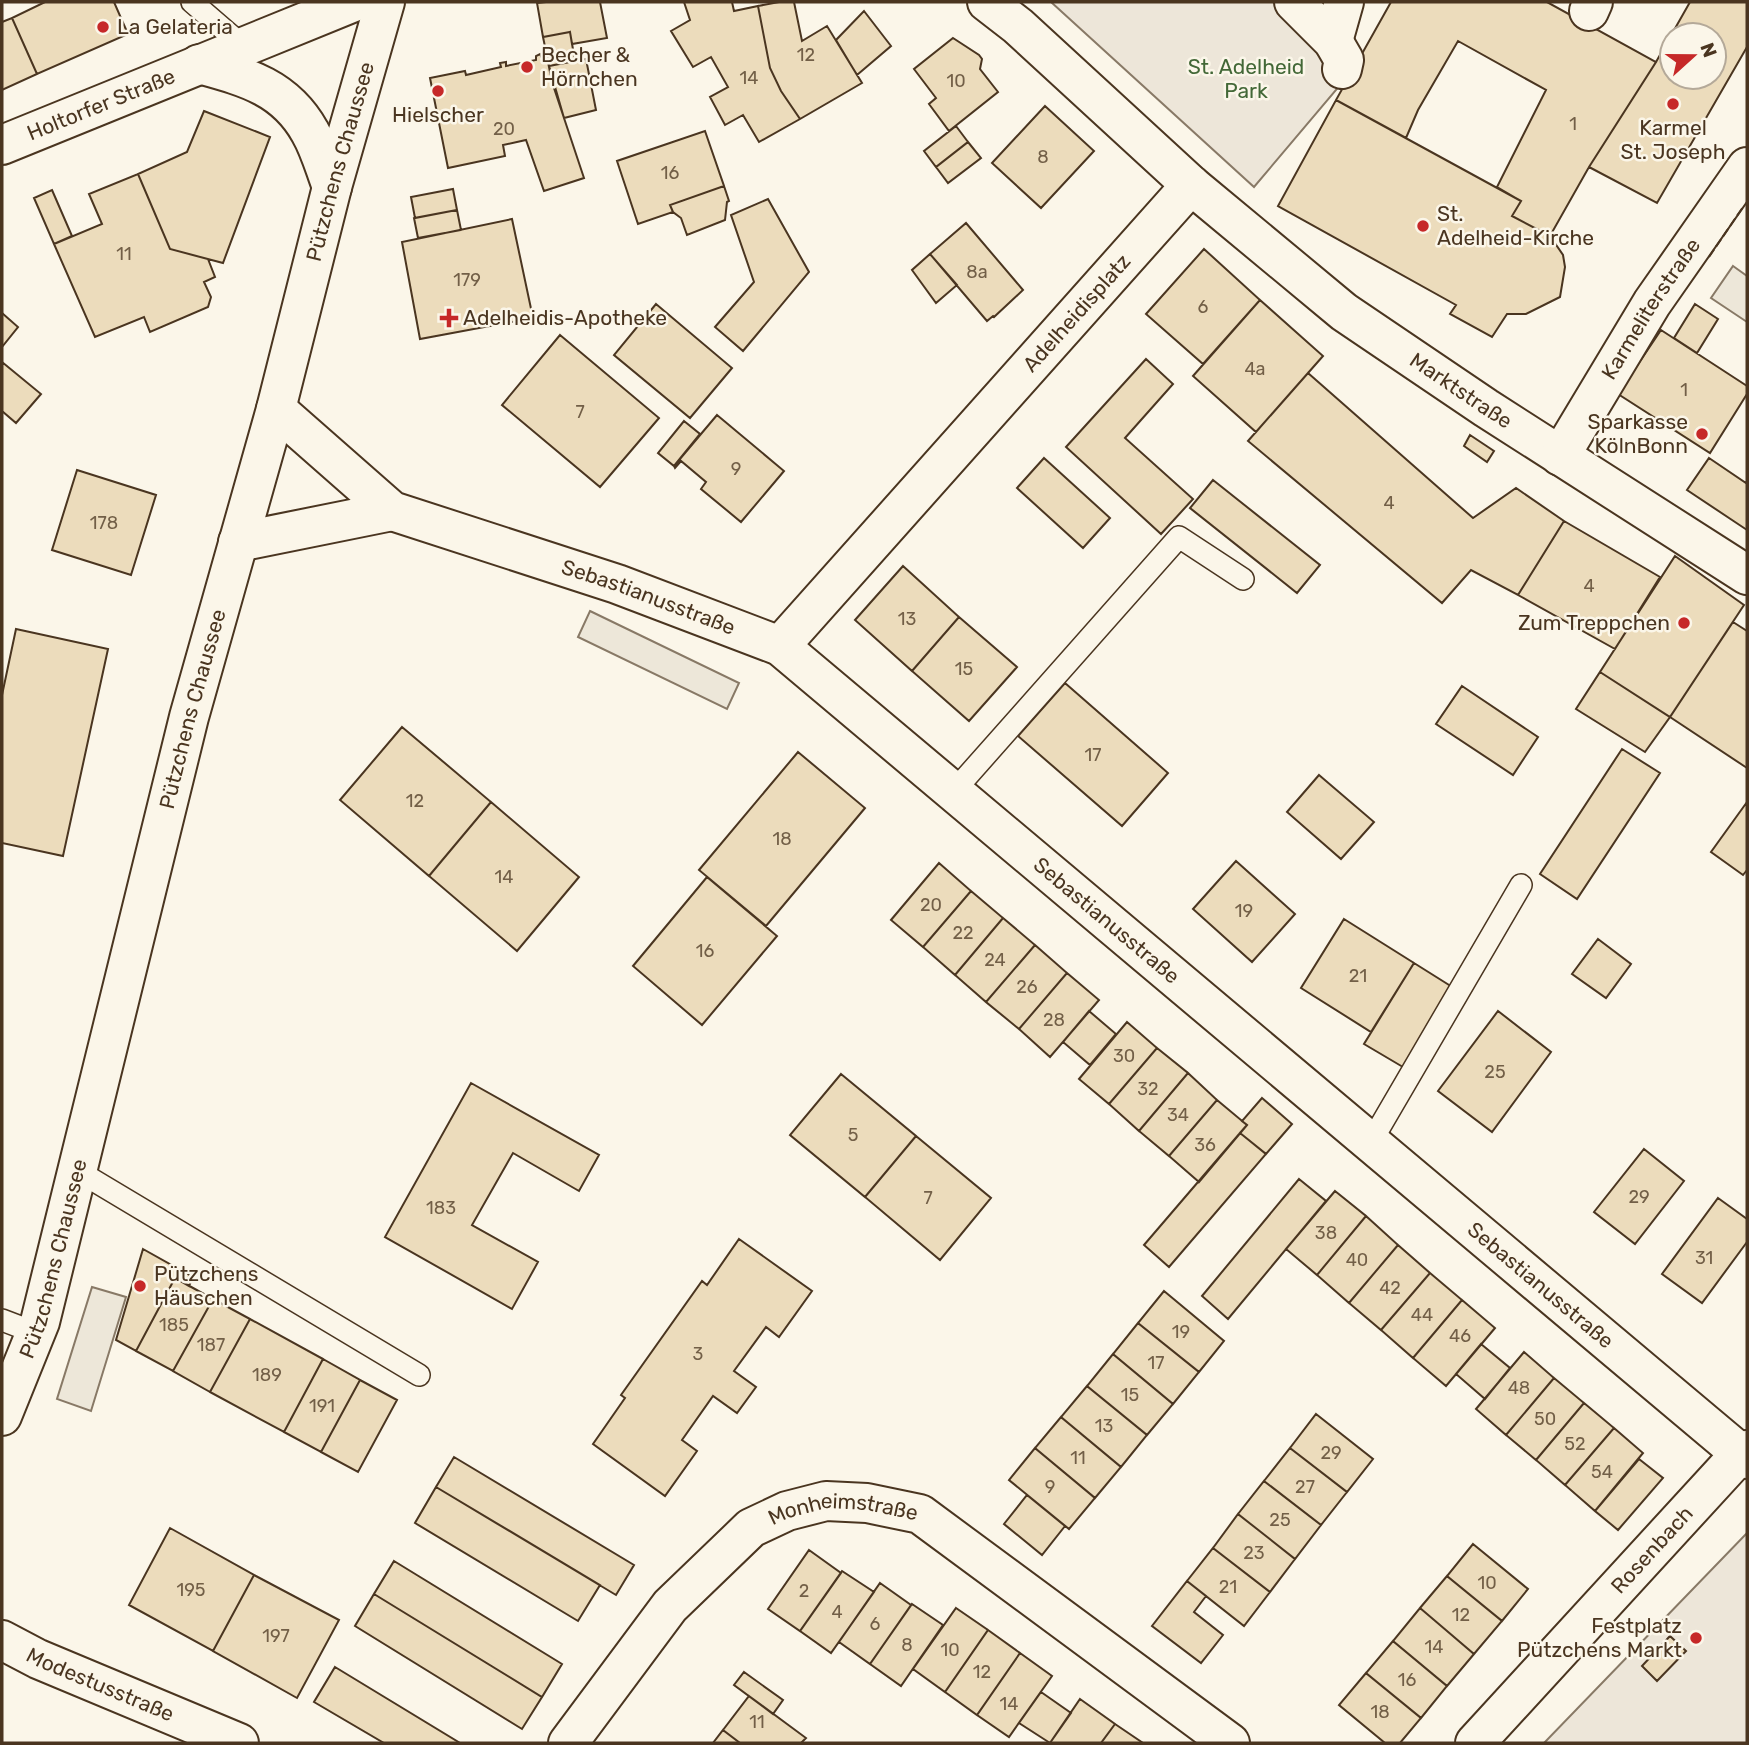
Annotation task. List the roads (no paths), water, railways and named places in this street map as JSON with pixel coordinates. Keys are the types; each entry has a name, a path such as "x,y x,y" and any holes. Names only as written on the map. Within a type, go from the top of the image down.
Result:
{"street":[{"name":"Holtorfer Straße","path":"2,145 354,2"},
{"name":"Pützchens Chaussee","path":"2,1416 19,1327 78,1171 189,717 276,409 332,187 385,2"},
{"path":"987,2 1018,26 1191,186"},
{"path":"1343,2 1337,55 1298,6 1343,2"},
{"name":"Holtorfer Straße","path":"200,64 245,76 282,95 310,131 332,187"},
{"name":"Karmeliterstraße","path":"1560,456 1652,303 1747,166"},
{"name":"Marktstraße","path":"1191,186 1344,312 1560,456 1747,575"},
{"name":"Adelheidisplatz","path":"780,646 1191,186"},
{"name":"Sebastianusstraße","path":"276,409 392,510 617,584 780,646 1745,1454"},
{"name":"Sebastianusstraße","path":"238,542 392,510"},
{"name":"Rosenbach","path":"1475,1743 1745,1454"},
{"name":"Monheimstraße","path":"568,1743 670,1606 706,1569 751,1528 787,1511 826,1502 867,1503 920,1514 1230,1743"},
{"name":"Modestusstraße","path":"2,1640 38,1659 239,1743"}],"lane":[{"path":"192,2 243,46"},
{"path":"954,791 1179,537 1243,579"},
{"path":"1371,1142 1521,885"},
{"path":"78,1171 419,1375"}],"place":[{"name":"La Gelateria","path":"103,27"},
{"name":"Becher & Hörnchen","path":"527,67"},
{"name":"Hielscher","path":"438,91"},
{"name":"Karmel St. Joseph","path":"1673,104"},
{"name":"St. Adelheid-Kirche","path":"1423,226"},
{"name":"Adelheidis-Apotheke","path":"449,318"},
{"name":"Sparkasse KölnBonn","path":"1702,434"},
{"name":"Zum Treppchen","path":"1684,623"},
{"name":"Pützchens Häuschen","path":"140,1286"},
{"name":"Festplatz Pützchens Markt","path":"1696,1638"}],"park label":[{"name":"St. Adelheid Park","path":"1246,79"}]}
